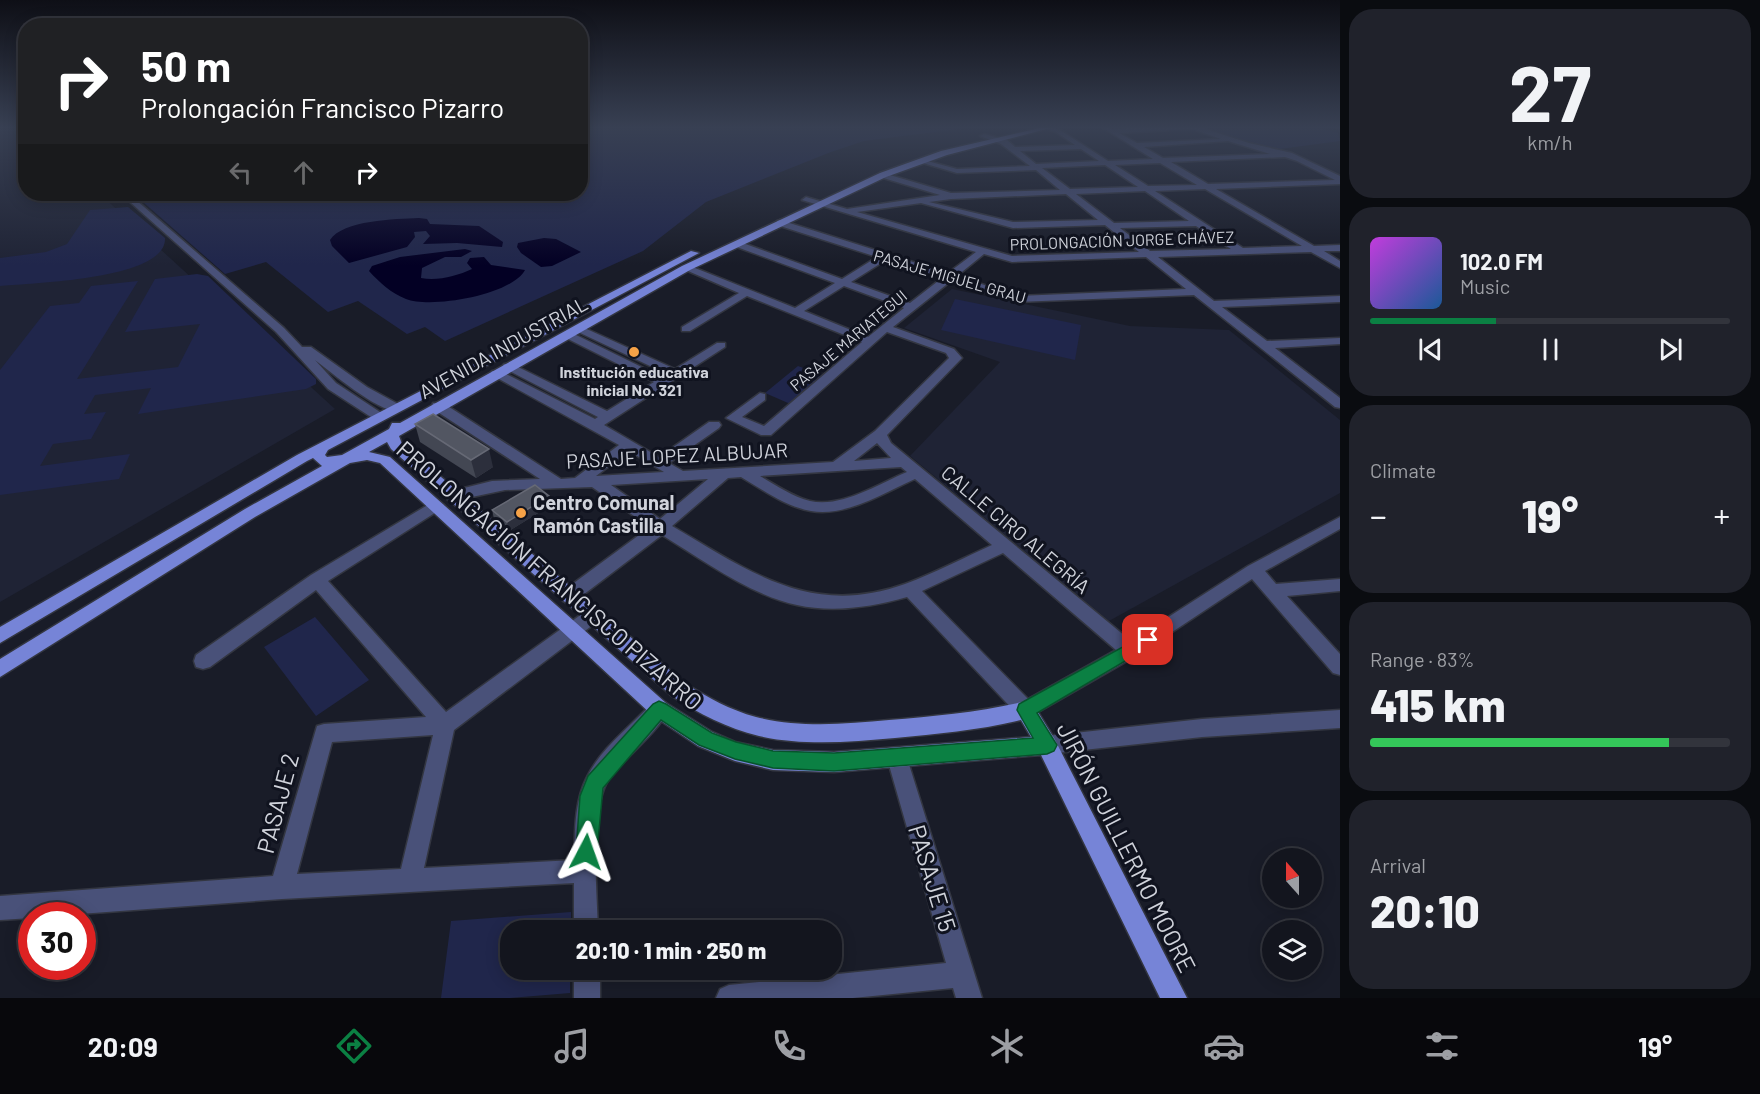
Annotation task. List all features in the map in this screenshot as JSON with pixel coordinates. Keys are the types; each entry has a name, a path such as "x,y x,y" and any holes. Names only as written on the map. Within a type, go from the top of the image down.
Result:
{"main road":[{"name":"AVENIDA INDUSTRIAL","path":"0,636 379,416 673,264 806,200 872,173"},
{"name":"AVENIDA INDUSTRIAL","path":"0,669 250,513 438,406 686,268 889,173"},
{"name":"PROLONGACIÓN FRANCISCO PIZARRO","path":"379,416 397,418 392,441 453,496 699,705 724,718 749,726 828,734 987,720 1026,710"},
{"path":"324,446 318,458 324,462 340,461"},
{"name":"PROLONGACIÓN FRANCISCO PIZARRO","path":"340,461 367,456 385,460 659,709 705,739 735,751 773,760 834,762 1047,745"},
{"name":"JIRÓN GUILLERMO MOORE","path":"1026,710 1047,745 1174,998"}],"street":[{"path":"1043,173 1340,404"},
{"path":"1121,173 1241,251"},
{"path":"1184,173 1340,265"},
{"path":"1325,173 1340,180"},
{"path":"883,175 951,196"},
{"path":"844,211 951,196 1340,180"},
{"name":"PROLONGACIÓN JORGE CHÁVEZ","path":"806,200 1012,260 1340,248"},
{"path":"133,201 280,330 363,390 395,408"},
{"path":"919,201 1012,225 1198,223"},
{"name":"PASAJE MIGUEL GRAU","path":"780,223 950,278 1027,300 1196,292"},
{"path":"737,244 911,307"},
{"name":"PASAJE MARIATEGUI","path":"760,397 733,418 766,432 836,371 828,364 852,343 866,340 885,328 981,252"},
{"path":"796,312 884,257"},
{"path":"686,268 866,340"},
{"path":"686,329 747,292"},
{"path":"1212,304 1340,299"},
{"path":"836,467 880,434 956,358 950,351 885,328"},
{"path":"580,329 675,373"},
{"path":"280,330 332,386 379,416"},
{"path":"568,335 661,381"},
{"path":"1265,345 1340,341"},
{"path":"595,425 721,345"},
{"path":"508,367 608,417"},
{"path":"496,374 595,425 680,476"},
{"path":"438,406 558,484"},
{"path":"659,464 714,425"},
{"name":"CALLE CIRO ALEGRÍA","path":"880,434 885,445 910,468 1130,651"},
{"path":"628,445 587,481 750,580 798,599 855,602 910,589 1004,546"},
{"path":"493,485 527,462"},
{"name":"PASAJE LOPEZ ALBUJAR","path":"453,496 493,485 558,484 836,467 910,468"},
{"path":"743,472 799,502 825,507 839,505 910,468"},
{"path":"569,596 661,527 725,473"},
{"path":"203,661 317,580 436,506"},
{"path":"1026,710 1130,651 1254,570 1340,522"},
{"path":"1254,570 1340,667"},
{"path":"317,580 445,725"},
{"path":"1271,591 1340,585"},
{"name":"JIRÓN GUILLERMO MOORE","path":"910,589 1026,710"},
{"path":"410,879 445,725 592,615"},
{"path":"586,920 585,871 590,796 595,783 659,709"},
{"path":"1047,745 1202,728 1340,719"},
{"name":"PASAJE 2","path":"282,887 324,733 445,725"},
{"name":"PASAJE 15","path":"897,758 969,998"},
{"path":"0,908 282,887 585,871"},
{"path":"729,998 961,974"},
{"path":"587,980 587,998"}],"shaded area":[{"path":"0,173 18,173 18,201 108,201 335,409 0,602"},
{"path":"588,173 780,173 706,202 643,251 445,341 425,327 407,334 358,301 328,312 266,262 225,274 142,201 588,201"},
{"path":"128,207 165,238 160,252 144,263 94,277 0,286 0,258 46,252 67,244 90,210"},
{"path":"427,219 430,224 479,226 503,242 502,247 457,243 423,244 430,236 426,231 414,232 415,237 407,247 349,263 332,246 330,240 346,228 370,222"},
{"path":"544,238 556,239 581,252 552,266 541,267 521,253 517,247 518,243"},
{"path":"465,249 472,251 461,257 445,257 422,268 421,278 441,278 466,272 472,269 467,263 470,258 484,257 491,265 525,270 517,279 488,293 470,298 433,302 418,302 401,297 377,280 369,271 372,266 400,257"},
{"path":"197,274 208,276 316,379 316,384 306,389 138,414 151,388 95,395 84,414 106,412 91,439 53,444 40,466 130,454 119,479 0,495 0,370 50,306 79,303 91,286 138,281 77,379 178,367 200,324 125,332 155,279"},
{"path":"952,289 1130,326 1229,330 1340,420 1340,493 1109,621 910,456 1000,362 904,328"},
{"path":"955,299 1081,325 1075,360 941,330"},
{"path":"798,366 827,377 795,406 765,393"},
{"path":"315,617 369,680 316,716 264,647"},
{"path":"571,912 571,920 500,920 500,980 570,980 570,993 510,998 441,998 451,921"}],"building":[{"path":"433,414 489,449 471,460 415,424"},
{"path":"535,485 549,496 507,522 492,510"}],"place":[{"name":"Institución educativa inicial No. 321","path":"634,352"},
{"name":"Centro Comunal Ramón Castilla","path":"521,513"}],"route":[{"path":"586,852 590,796 595,783 659,709 705,739 735,751 773,760 834,762 1047,745 1026,710 1148,640"}]}
